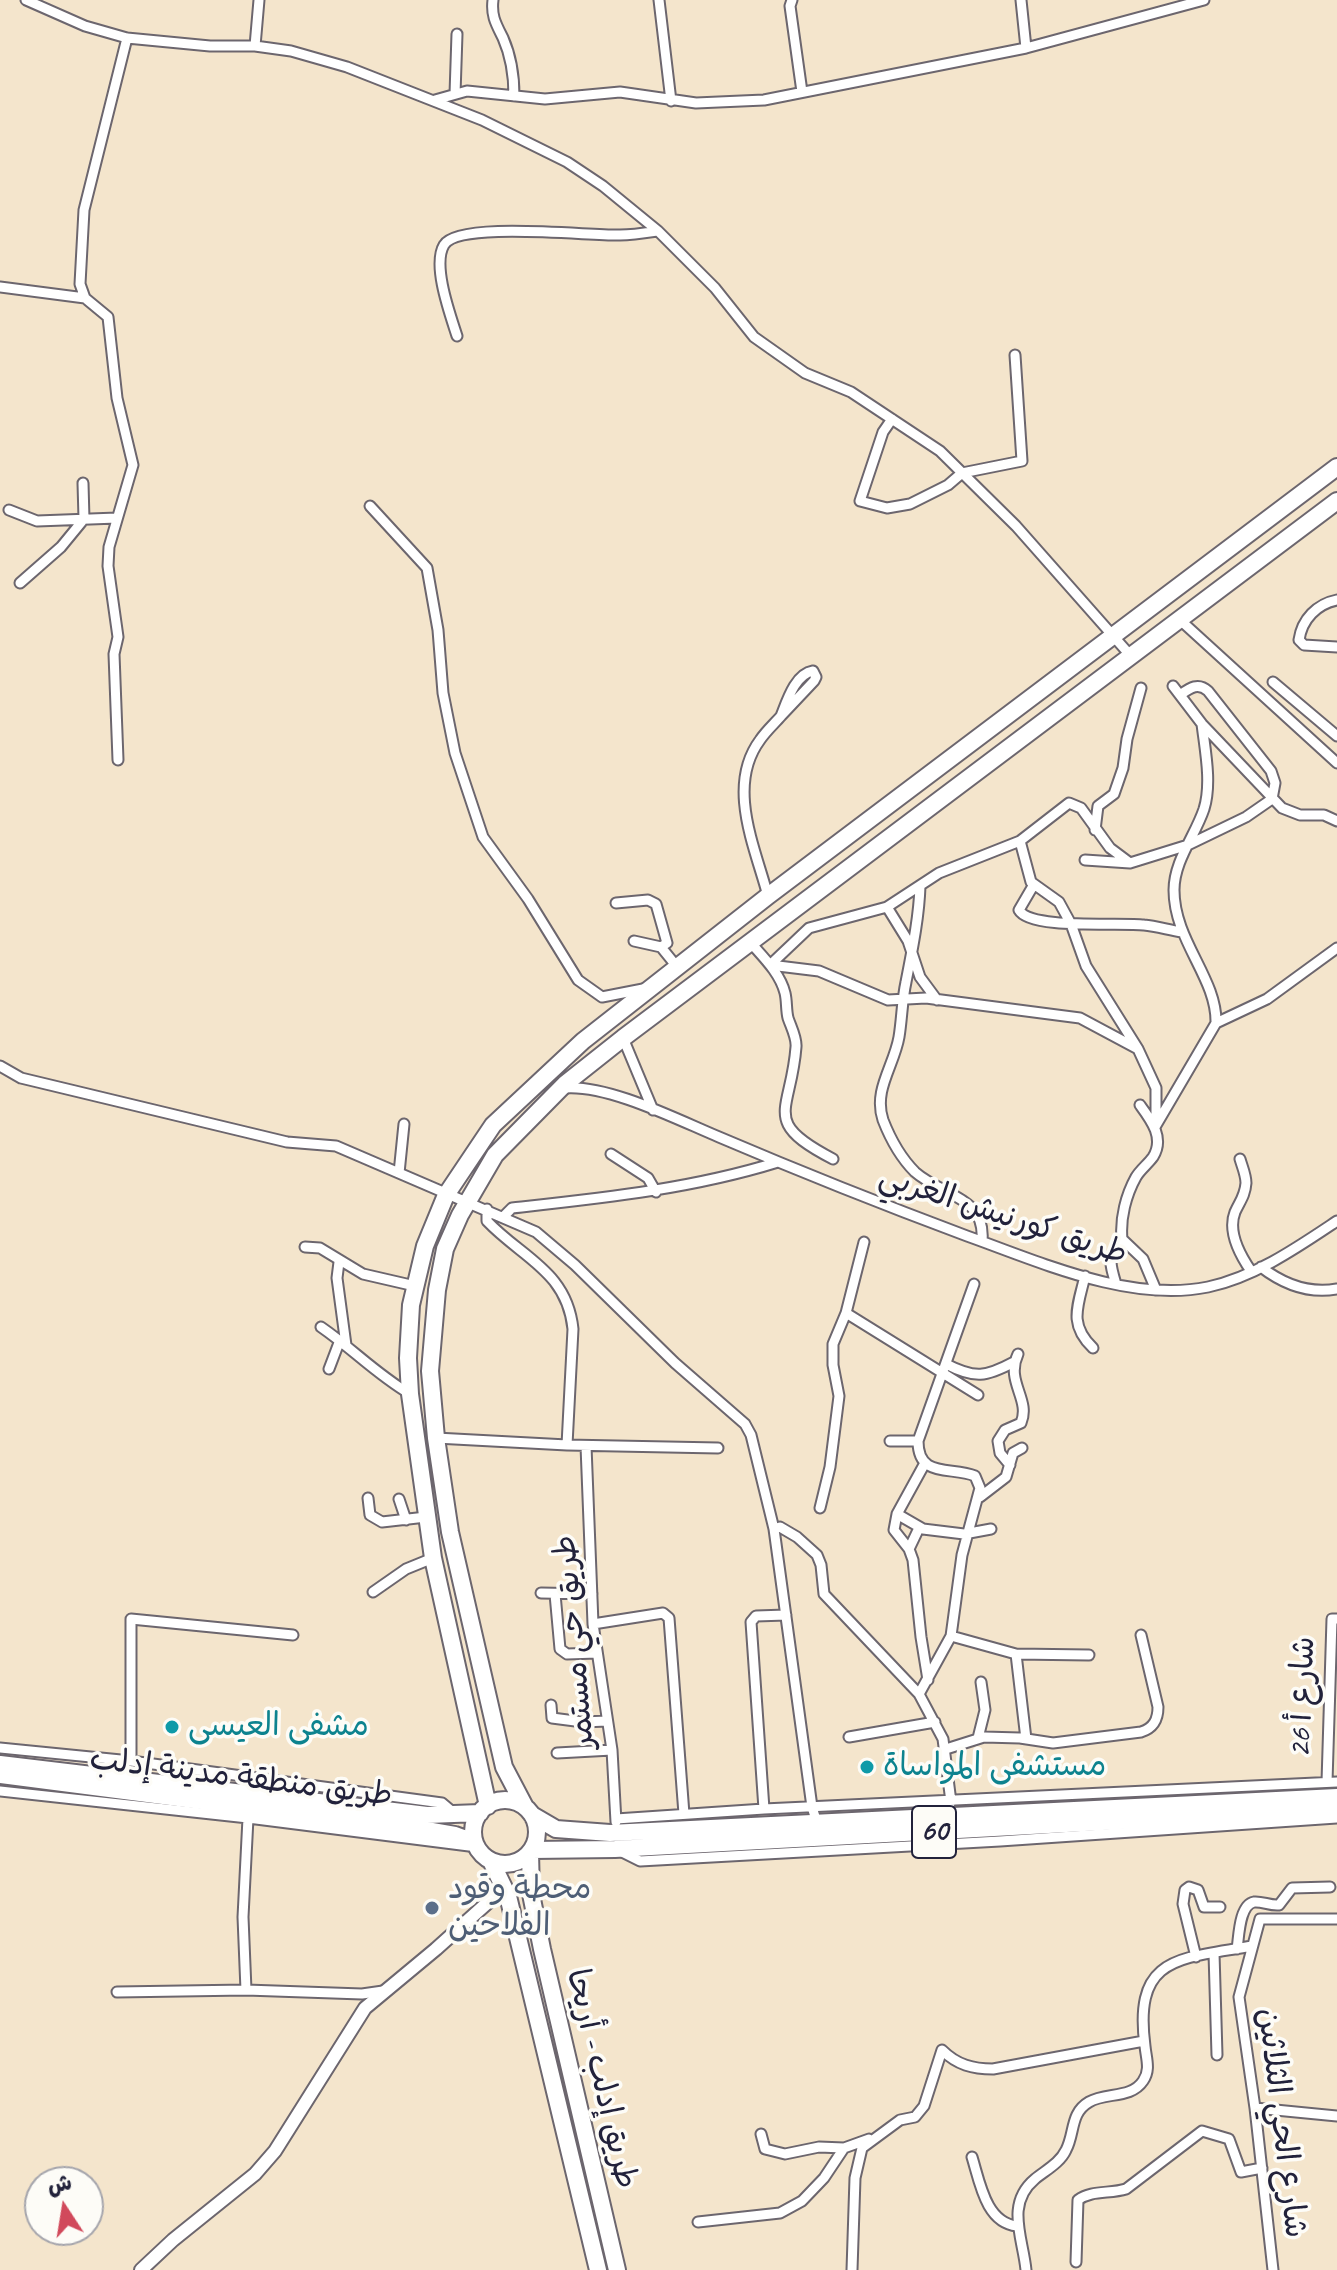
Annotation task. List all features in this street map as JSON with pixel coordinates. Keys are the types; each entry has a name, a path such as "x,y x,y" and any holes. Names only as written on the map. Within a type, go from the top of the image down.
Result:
{"main road":[{"path":"484,1810 433,1558 410,1394 408,1358 411,1305 425,1246 446,1195 493,1125 583,1041 768,896 1337,467"},
{"path":"528,1811 515,1802 504,1801 484,1810 474,1824 476,1844 491,1861 515,1863 531,1851 537,1833 528,1811 504,1767 486,1694 450,1532 430,1371 437,1290 445,1249 495,1155 561,1089 623,1038 1337,501"},
{"name":"طريق منطقة مدينة إدلب","path":"0,1764 427,1815 484,1810"},
{"name":"طريق منطقة مدينة إدلب","path":"0,1775 426,1830 455,1835 476,1844"},
{"name":"60","path":"531,1851 615,1834 814,1815 1337,1797"},
{"name":"60","path":"528,1811 556,1829 615,1834 1337,1809"},
{"name":"طريق إدلب - أريحا","path":"531,1851 531,1894 542,1949 617,2270"},
{"name":"طريق إدلب - أريحا","path":"491,1861 505,1887 598,2270"}],"street":[{"path":"255,46 259,0"},
{"path":"493,0 493,20 504,40 514,75 514,96"},
{"path":"659,0 671,101"},
{"path":"792,0 790,6 802,92"},
{"path":"1021,0 1026,48"},
{"path":"435,100 467,91 545,99 620,92 696,103 764,100 1026,48 1204,0"},
{"path":"29,1 85,26 127,38 210,46 255,46 291,51 347,67 435,100 567,162 603,186 658,231 715,288 754,337 805,373 851,392 940,451 1016,526 1130,655"},
{"path":"455,94 457,34"},
{"path":"118,760 114,654 118,637 108,566 109,547 133,465 117,398 108,317 85,298 80,284 84,210 127,38"},
{"path":"457,336 444,295 440,254 446,241 461,234 512,231 621,235 658,231"},
{"path":"0,287 85,298"},
{"path":"892,419 883,432 860,501 887,508 910,504 937,492 962,473 1022,461 1015,355"},
{"path":"20,583 61,547 84,519 83,483"},
{"path":"370,506 427,568 438,630 443,693 455,753 483,837 528,899 578,980 602,997 630,993 658,984"},
{"path":"9,510 37,521 117,518"},
{"path":"1337,600 1324,603 1315,610 1303,624 1299,640 1304,645 1337,647"},
{"path":"1179,619 1337,763"},
{"path":"768,896 743,797 748,769 759,741 814,681 813,671 805,672 796,684 781,716"},
{"path":"1273,682 1337,736"},
{"path":"1085,860 1130,863 1188,845 1246,817 1272,799 1275,783 1271,771 1208,691 1194,686 1176,690 1202,724 1272,799 1293,814 1324,815 1337,821"},
{"path":"1095,830 1098,806 1114,794 1123,768 1127,739 1141,688"},
{"path":"1155,1127 1216,1023 1217,1010 1212,996 1182,932 1174,887 1180,862 1205,806 1207,775 1202,724"},
{"path":"770,965 809,928 887,907 939,873 1020,841 1069,803 1081,808 1110,848 1130,863"},
{"path":"1020,841 1033,886 1056,899 1071,924 1086,966 1138,1049 1156,1088 1157,1148 1136,1177 1120,1222 1122,1239 1143,1259 1156,1290"},
{"path":"920,886 899,1040 883,1081 884,1123 896,1147 915,1172 974,1209 983,1227 982,1241"},
{"path":"1033,886 1020,907 1022,916 1071,924 1143,925 1182,932"},
{"path":"616,903 648,900 656,904 667,943 661,947"},
{"path":"887,907 913,953 920,977 937,1000"},
{"path":"634,941 661,947 678,968"},
{"path":"750,942 770,965 785,993 787,1014 796,1044 785,1106 786,1121 804,1144 833,1159"},
{"path":"1216,1023 1267,999 1337,948"},
{"path":"770,965 819,971 879,998 926,998 1080,1018 1138,1049"},
{"path":"623,1038 653,1110"},
{"path":"0,1066 21,1078 257,1135 287,1142 336,1146 536,1232 575,1265 675,1363 745,1424 755,1447 774,1529 814,1815"},
{"name":"طريق كورنيش الغربي","path":"561,1089 582,1086 653,1110 853,1194 982,1241 1116,1284 1156,1290 1208,1287 1256,1269 1337,1221"},
{"path":"1140,1105 1155,1127"},
{"path":"399,1173 404,1124"},
{"path":"611,1154 648,1178 656,1192"},
{"path":"1240,1159 1246,1179 1244,1201 1235,1212 1232,1228 1236,1244 1256,1269 1281,1283 1325,1291 1337,1289"},
{"path":"503,1217 512,1208 656,1192 714,1181 778,1162"},
{"path":"487,1209 487,1221 551,1276 563,1292 570,1310 573,1329 567,1445"},
{"path":"1116,1284 1109,1263 1122,1239"},
{"path":"820,1508 830,1467 839,1396 833,1365 833,1344 846,1313 864,1242"},
{"path":"305,1247 320,1248 363,1274 415,1286"},
{"path":"329,1369 343,1342 337,1278 339,1262"},
{"path":"1085,1276 1075,1322 1081,1337 1093,1348"},
{"path":"919,1694 951,1636 962,1555 980,1497 979,1482 975,1476 937,1469 925,1463 918,1450 918,1441 974,1284"},
{"path":"846,1313 944,1369 978,1395"},
{"path":"321,1327 343,1342 371,1369 410,1394"},
{"path":"944,1369 975,1376 992,1373 1016,1358 1015,1386 1025,1415 1021,1423 1000,1435 997,1447 1010,1465"},
{"path":"436,1438 586,1446 718,1448"},
{"path":"890,1441 918,1441"},
{"name":"طريق حي مستمر","path":"586,1446 593,1624 612,1750 615,1834"},
{"path":"980,1497 1006,1477 1013,1453 1022,1448"},
{"path":"925,1463 897,1514 894,1530 909,1549 913,1560 928,1680"},
{"path":"368,1498 370,1515 382,1522 426,1517"},
{"path":"399,1499 406,1520"},
{"path":"897,1514 919,1528 969,1534 991,1529"},
{"path":"774,1529 780,1527 793,1534 817,1555 824,1594 919,1694 946,1749 951,1802"},
{"path":"909,1549 919,1528"},
{"path":"373,1592 406,1569 433,1558"},
{"path":"541,1593 592,1594"},
{"path":"555,1594 560,1649 567,1654 597,1653"},
{"path":"593,1624 663,1613 669,1618 684,1814"},
{"path":"764,1809 751,1622 756,1616 786,1615"},
{"path":"131,1761 131,1619 293,1635"},
{"name":"شارع أ 26","path":"1332,1782 1332,1619 1337,1619"},
{"path":"946,1749 978,1738 1053,1743 1141,1732 1151,1727 1158,1707 1141,1635"},
{"path":"951,1636 1016,1654 1089,1655"},
{"path":"1016,1654 1026,1739"},
{"path":"978,1738 985,1710 981,1682"},
{"path":"551,1705 552,1718 607,1721"},
{"path":"849,1737 935,1722"},
{"path":"0,1748 131,1761 442,1803 455,1814"},
{"path":"557,1753 612,1750"},
{"path":"1332,1782 951,1802 814,1815 764,1809 684,1814 615,1834 640,1861 1337,1818"},
{"path":"0,1791 476,1844"},
{"path":"246,1990 243,1917 248,1818"},
{"path":"141,2270 255,2174 275,2151 365,2008 505,1887"},
{"path":"1196,1957 1183,1904 1185,1890 1189,1887 1198,1890 1204,1907 1220,1907"},
{"path":"1237,1949 1243,1914 1249,1904 1279,1905 1292,1888 1330,1887"},
{"name":"شارع الحي الثلاثين","path":"1273,2270 1239,1997 1260,1919 1337,1919"},
{"path":"1026,2270 1017,2226 1021,2197 1033,2181 1051,2168 1067,2150 1074,2119 1085,2104 1101,2095 1120,2095 1141,2085 1148,2074 1143,2000 1148,1984 1166,1966 1252,1946"},
{"path":"1214,1953 1217,2055"},
{"path":"117,1992 246,1990 362,1994 383,1991"},
{"path":"852,2270 855,2178 862,2148 900,2120 915,2117 924,2106 942,2050 961,2065 993,2069 1144,2041"},
{"path":"1255,2108 1337,2116"},
{"path":"1076,2262 1078,2200 1093,2194 1113,2194 1126,2189 1202,2131 1229,2139 1241,2172 1262,2168"},
{"path":"761,2134 765,2149 785,2154 819,2147 844,2148 875,2136"},
{"path":"698,2222 789,2210 824,2178 844,2148"},
{"path":"972,2157 983,2193 995,2218 1005,2225 1017,2226"}],"place":[{"name":"مشفى العيسى","path":"172,1727"},
{"name":"مستشفى المواساة","path":"867,1767"},
{"name":"محطة وقود الفلاحين","path":"432,1908"}]}
